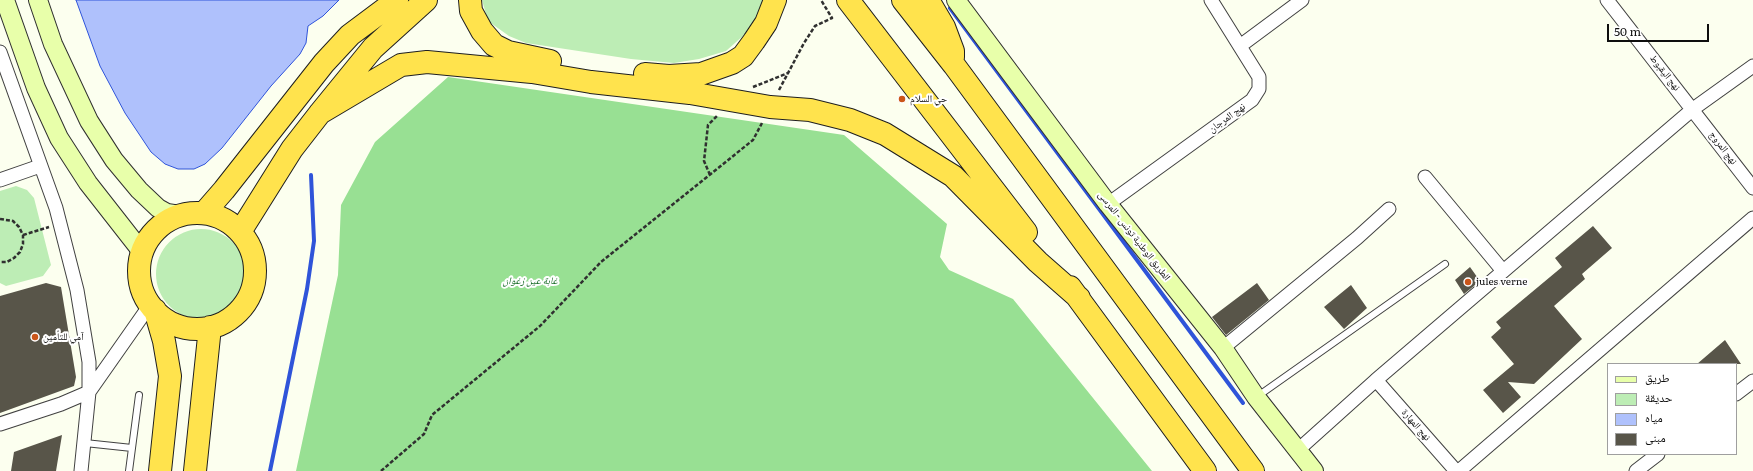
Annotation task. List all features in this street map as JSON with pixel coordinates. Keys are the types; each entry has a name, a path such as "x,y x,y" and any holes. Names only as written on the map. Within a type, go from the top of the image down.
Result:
{"highway":[{"path":"204,213 224,190 324,63 379,0"},
{"path":"350,35 397,0"},
{"path":"240,232 292,149 372,48 426,0"},
{"path":"470,0 471,10 482,31 494,44 508,52 526,57 584,67 669,76 701,74 743,56 766,23 775,0"},
{"path":"848,0 1027,233 1079,298 1205,471"},
{"path":"902,0 954,64 1253,471"},
{"path":"928,0 944,27 953,51 954,64"},
{"path":"320,113 401,65 427,62 532,72 591,82 690,93 770,107 817,112 850,120 892,138 953,176 1038,262 1079,298"},
{"path":"204,213 218,216 230,223 240,232 248,243 253,256 255,269 252,288 243,306 233,316 222,323 210,327 195,329 180,326 166,320 153,308 145,296 139,274 142,252 148,240 156,229 167,221 180,215 204,213"},
{"path":"153,308 164,341 170,376 160,471"},
{"path":"195,471 210,327"}],"street":[{"path":"5,0 36,88 59,138 88,182 142,252"},
{"path":"38,0 53,44 88,121 114,160 139,190 158,208 167,213 180,215"},
{"name":"الطريق الوطنية تونس - المرسى","path":"956,0 1108,204 1223,348 1256,397 1314,471"},
{"name":"نهج المرجان","path":"1108,204 1252,100 1259,88 1259,77 1211,0"},
{"path":"1240,46 1302,0"},
{"name":"نهج اليقبوط","path":"1607,0 1693,109"},
{"path":"0,52 60,224 77,290 89,362 89,392 81,471"},
{"path":"1298,450 1376,380 1693,109 1753,66"},
{"name":"نهج المروج","path":"1693,109 1753,188"},
{"path":"0,180 40,166"},
{"path":"1425,177 1503,271"},
{"path":"1223,348 1390,209"},
{"path":"1459,471 1753,218"},
{"path":"0,424 62,404 89,392 153,308"},
{"name":"نهج المهارة","path":"1376,380 1456,471"},
{"path":"1737,393 1753,381"},
{"path":"1636,471 1657,455"}],"lane":[{"path":"1256,397 1445,264"},
{"path":"129,471 139,395"},
{"path":"85,443 132,448"}],"path":[{"path":"381,471 424,434 432,416 540,326 601,262 753,140 804,43 815,26 832,18 821,0"},
{"path":"0,219 13,221 19,227 23,235 23,244 20,252 7,262 0,262"},
{"path":"23,235 60,224"}],"green space":[{"path":"482,0 765,0 755,20 744,35 726,51 699,59 674,63 631,59 526,43 509,36 488,21"},
{"name":"غابة عين زغوان","path":"448,77 844,135 947,224 940,257 949,270 1013,299 1152,471 296,471 338,275 341,205 375,142"},
{"path":"16,186 27,190 34,198 51,265 43,276 6,286 0,283 0,191"},
{"path":"201,229 218,232 233,242 243,257 246,274 243,291 233,306 218,316 201,319 184,316 169,306 159,291 156,274 159,257 169,242 184,232"}],"water":[{"path":"76,0 339,0 323,16 308,26 306,43 300,54 271,86 222,148 205,164 194,169 178,169 165,164 151,152 125,113 100,66"}],"building":[{"path":"1593,226 1612,248 1582,274 1585,279 1554,306 1582,339 1534,384 1508,382 1521,397 1503,413 1483,390 1514,364 1491,337 1501,328 1496,322 1562,267 1555,258"},
{"name":"jules verne","path":"1470,267 1480,281 1464,294 1455,280"},
{"name":"آمي للتأمين","path":"46,283 61,287 76,377 74,386 0,413 0,296"},
{"path":"1257,283 1269,300 1226,335 1212,317"},
{"path":"1351,285 1367,308 1344,329 1324,307"},
{"path":"1725,340 1741,364 1737,363 1698,363"},
{"path":"62,435 56,471 11,471 14,452"}],"waterway":[{"path":"950,8 1243,403"},
{"path":"270,471 307,289 314,241 311,175"}],"place":[{"name":"حي السلام","path":"902,99"},
{"name":"jules verne","path":"1468,282"},
{"name":"آمي للتأمين","path":"35,337"}]}
